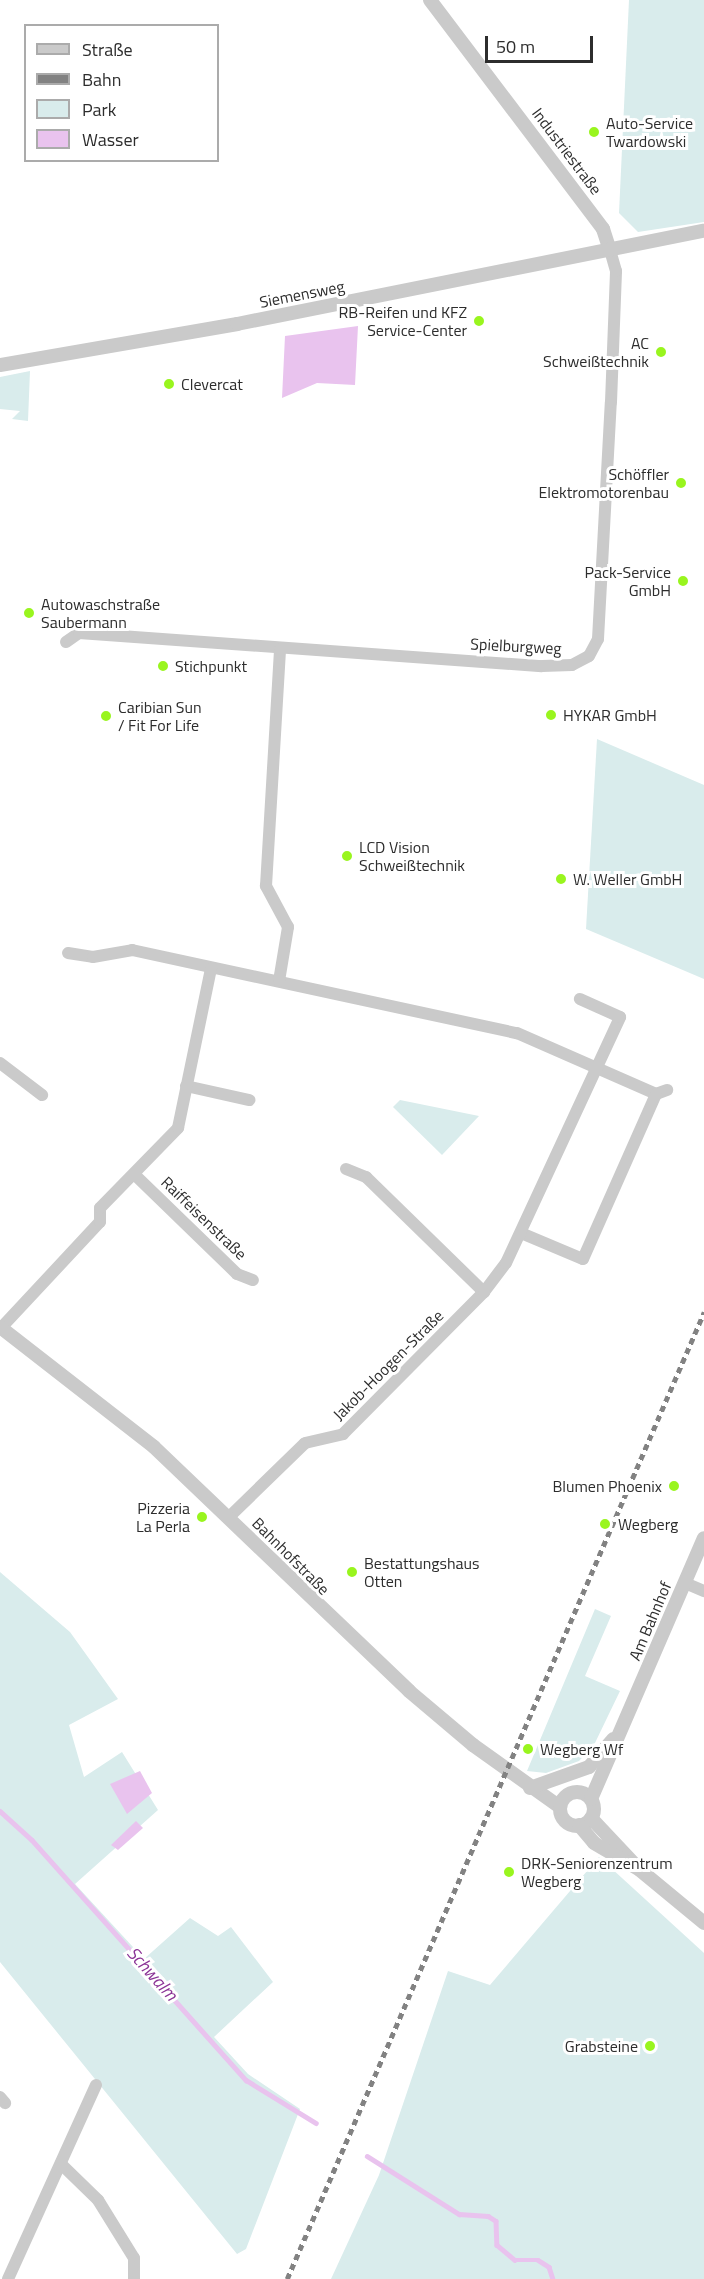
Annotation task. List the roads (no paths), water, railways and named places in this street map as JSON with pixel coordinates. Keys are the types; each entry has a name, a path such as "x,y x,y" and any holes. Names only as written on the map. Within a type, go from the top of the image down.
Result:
{"street":[{"name":"Industriestraße","path":"430,0 603,229 610,250"},
{"path":"610,250 704,231"},
{"name":"Siemensweg","path":"0,365 237,324 610,250"},
{"name":"Spielburgweg","path":"66,642 79,633 542,666 572,665 589,656 598,639 611,402 616,271 610,250"},
{"path":"279,981 288,927 266,886 280,648"},
{"path":"68,953 93,957 132,950 517,1033 596,1069 662,1092 583,1259 521,1233"},
{"name":"Raiffeisenstraße","path":"1,1328 100,1222 100,1208 135,1175 178,1128 211,968"},
{"name":"Jakob-Hoogen-Straße","path":"228,1518 305,1443 343,1434 484,1292 506,1263 620,1017 580,999"},
{"path":"0,1063 42,1095"},
{"path":"186,1086 249,1100"},
{"path":"346,1169 366,1177 484,1292"},
{"name":"Raiffeisenstraße","path":"135,1175 237,1274 253,1280"},
{"name":"Bahnhofstraße","path":"1,1328 154,1447 409,1691 530,1788 560,1807 565,1821 585,1822 704,1923"},
{"name":"Am Bahnhof","path":"585,1796 616,1744 704,1538"},
{"path":"685,1583 704,1591"},
{"name":"Am Bahnhof","path":"530,1788 589,1767 627,1717"},
{"path":"560,1807 564,1797 585,1796 585,1822"},
{"path":"8,2279 96,2085"},
{"path":"61,2164 98,2199 134,2258 134,2279"}],"water":[{"path":"358,326 355,385 317,383 282,398 285,336"},
{"path":"140,1771 152,1793 127,1814 110,1784"},
{"path":"136,1821 143,1828 118,1850 111,1845"}],"waterway":[{"name":"Schwalm","path":"0,1811 32,1840 246,2080 316,2123"},
{"name":"Schwalm","path":"367,2156 459,2214 488,2216 496,2221 497,2245 515,2260 538,2260 549,2267 553,2279"}],"railway":[{"path":"287,2279 704,1312"}],"place":[{"name":"Auto-Service Twardowski","path":"594,132"},
{"name":"RB-Reifen und KFZ Service-Center","path":"479,321"},
{"name":"AC Schweißtechnik","path":"661,352"},
{"name":"Clevercat","path":"169,384"},
{"name":"Schöffler Elektromotorenbau","path":"681,483"},
{"name":"Pack-Service GmbH","path":"683,581"},
{"name":"Autowaschstraße Saubermann","path":"29,613"},
{"name":"Stichpunkt","path":"163,666"},
{"name":"HYKAR GmbH","path":"551,715"},
{"name":"Caribian Sun / Fit For Life","path":"106,716"},
{"name":"LCD Vision Schweißtechnik","path":"347,856"},
{"name":"W. Weller GmbH","path":"561,879"},
{"name":"Blumen Phoenix","path":"674,1486"},
{"name":"Pizzeria La Perla","path":"202,1517"},
{"name":"Wegberg","path":"605,1524"},
{"name":"Bestattungshaus Otten","path":"352,1572"},
{"name":"Wegberg Wf","path":"528,1749"},
{"name":"DRK-Seniorenzentrum Wegberg","path":"509,1872"},
{"name":"Grabsteine","path":"650,2046"}]}
